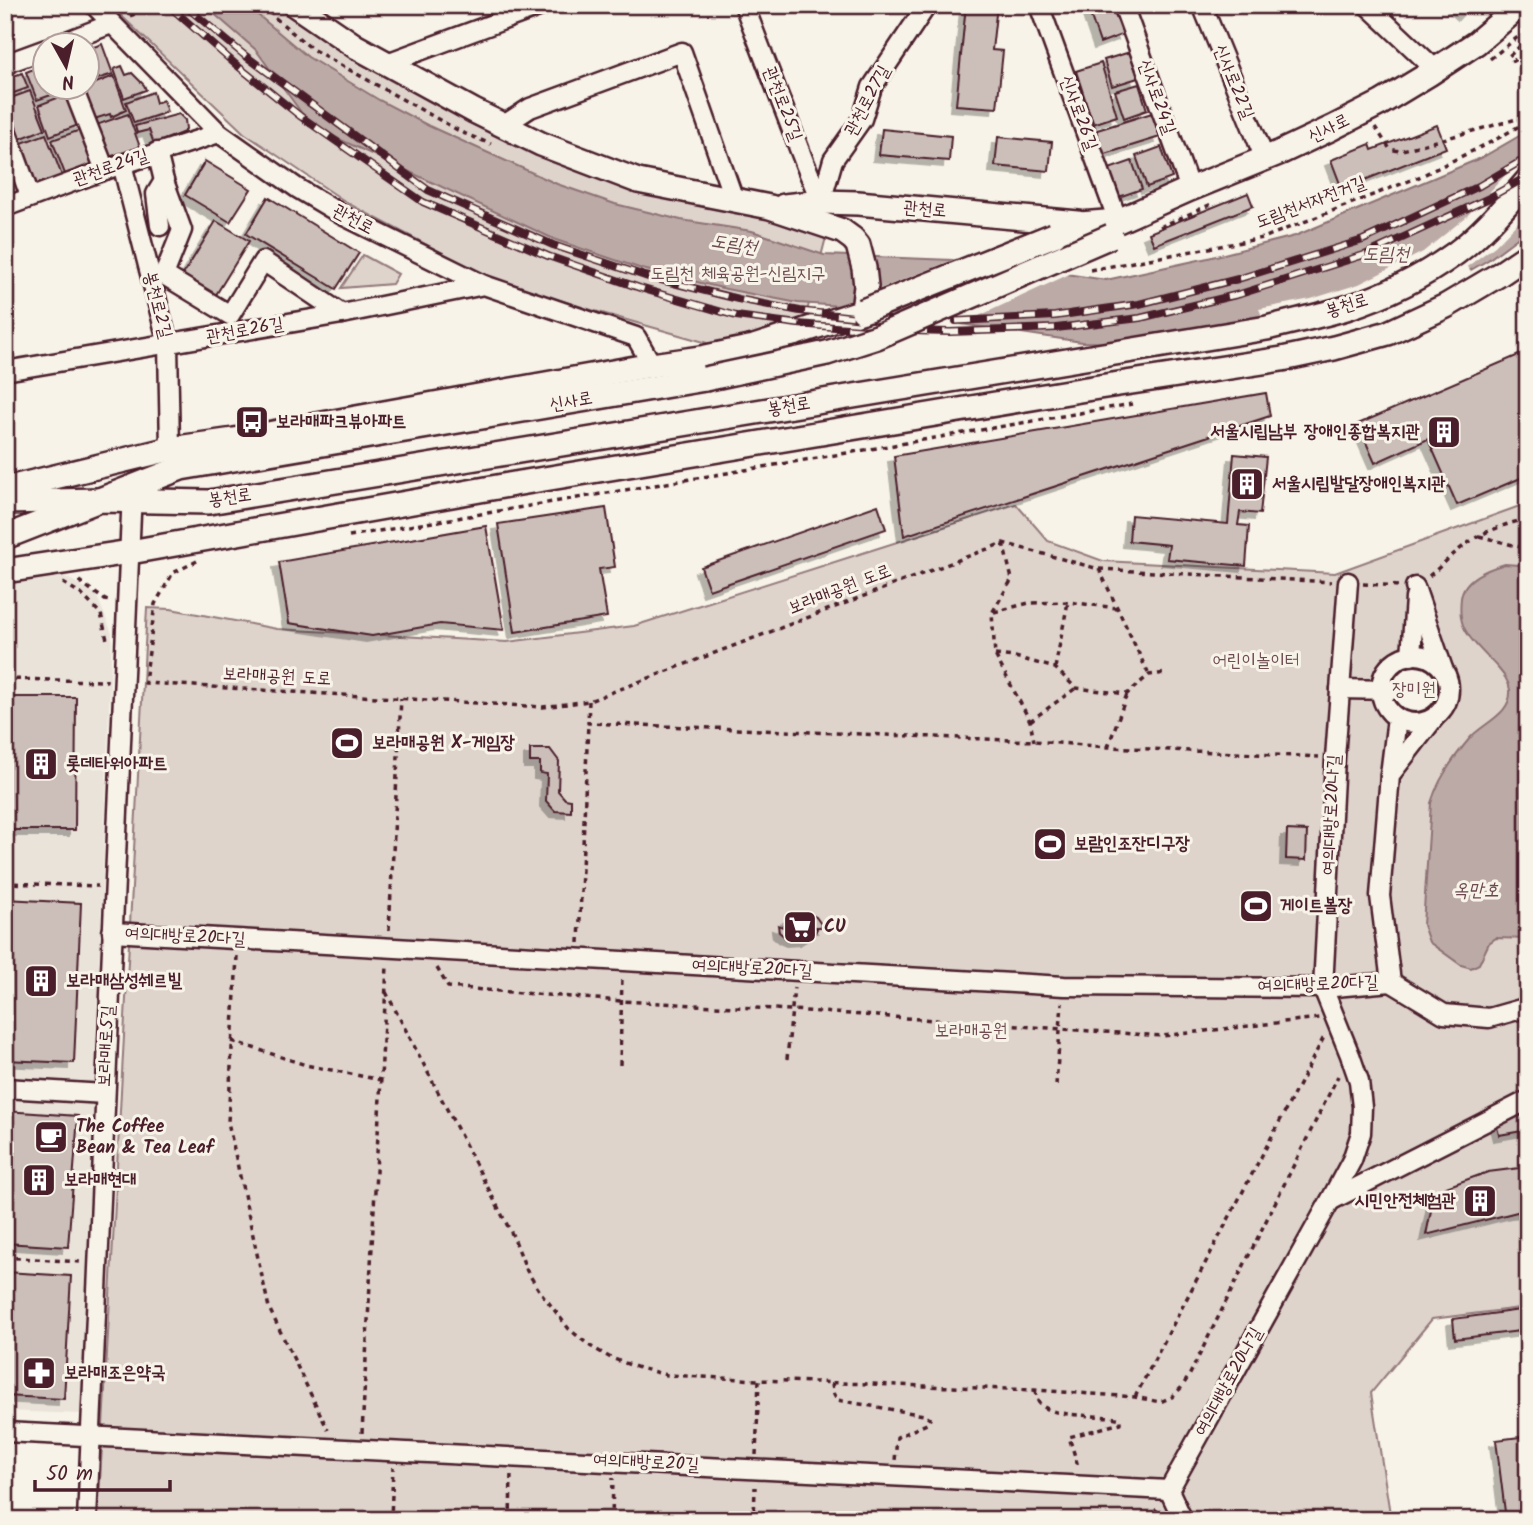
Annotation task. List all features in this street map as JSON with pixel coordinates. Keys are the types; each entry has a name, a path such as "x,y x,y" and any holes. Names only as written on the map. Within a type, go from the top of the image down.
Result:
{"main road":[{"name":"관천로","path":"295,5 355,46 541,144 638,181 770,207 842,231 858,245 866,286 863,311"},
{"name":"신사로","path":"132,494 181,468 703,368 827,353 877,337 1114,229 1190,189 1265,159 1381,103 1476,43 1521,5"},
{"name":"봉천로","path":"5,502 100,500 132,494 209,502 1267,328 1345,308 1382,295 1417,277 1457,252 1494,218 1528,180"},
{"name":"관천로","path":"770,207 821,202 858,203 1080,224"},
{"name":"신사로","path":"5,489 170,449 247,438 652,365 703,368 754,346 863,311 1080,224 1114,229"},
{"name":"봉천로","path":"5,571 130,552 514,484 1282,359 1388,333 1446,306 1528,255"},
{"path":"5,537 100,500"}],"street":[{"name":"관천로","path":"94,5 219,133 297,188 344,216 484,285 636,337 652,365"},
{"path":"387,63 544,5"},
{"name":"관천로25길","path":"744,5 821,202"},
{"name":"신사로26길","path":"1039,5 1114,229"},
{"name":"신사로24길","path":"1123,5 1190,189"},
{"name":"신사로22길","path":"1202,5 1265,159"},
{"path":"1367,5 1436,70"},
{"name":"관천로27길","path":"821,202 833,160 862,119 872,87 924,7"},
{"path":"90,32 111,24"},
{"path":"504,125 530,108 682,52 734,200"},
{"path":"5,64 32,54"},
{"name":"봉천로2길","path":"80,102 113,167 168,344 170,449"},
{"path":"5,128 30,196"},
{"name":"관천로24길","path":"5,207 113,167 219,133"},
{"path":"157,152 164,181 182,230 164,275 230,316 263,261 342,314"},
{"path":"160,226 156,194 164,181"},
{"name":"관천로26길","path":"5,371 342,314 484,285"},
{"name":"보라매로5길","path":"87,1520 132,494"},
{"name":"여의대방로20나길","path":"1169,1490 1330,1201 1352,1160 1361,1133 1359,1081 1323,988 1335,758 1348,582"},
{"path":"1415,587 1415,689 1401,718 1390,775 1380,896 1391,982 1444,1014 1489,1018 1528,1007"},
{"path":"1390,775 1448,699 1415,587"},
{"path":"1438,715 1426,721 1401,718 1382,699 1381,690 1390,666 1403,657 1430,659 1443,675"},
{"path":"1390,666 1438,715"},
{"path":"1340,689 1415,689 1443,675"},
{"path":"1415,689 1443,675"},
{"name":"여의대방로20다길","path":"112,932 1064,986 1323,988 1391,982"},
{"path":"5,1088 105,1094"},
{"path":"1330,1201 1528,1100"},
{"path":"5,1432 90,1435"},
{"name":"여의대방로20길","path":"90,1435 1169,1490"},
{"path":"1169,1490 1183,1520"}],"path":[{"path":"111,24 157,5"},
{"path":"1528,39 1509,56 1513,61 1528,51"},
{"path":"1375,127 1390,149 1399,151 1528,118"},
{"name":"도림천서자전거길","path":"1090,270 1263,238 1419,177 1495,140 1528,118"},
{"path":"350,536 1144,402"},
{"path":"1034,741 1030,721 995,655 992,613 1012,579 1003,543 1099,569 1415,587 1479,536 1528,518"},
{"path":"1479,536 1528,548"},
{"name":"보라매공원 도로","path":"199,561 173,573 155,604 145,683 543,707 589,701 1003,543"},
{"path":"1099,569 1149,675"},
{"path":"75,577 105,600 127,603"},
{"path":"59,581 80,593 101,614 109,650"},
{"path":"992,613 1029,603 1068,602 1117,608"},
{"path":"1055,668 1068,602"},
{"path":"995,655 1016,657 1055,668 1076,688 1127,694"},
{"path":"5,679 106,681 107,671"},
{"path":"1108,747 1127,694 1149,675 1167,673"},
{"path":"1030,721 1076,688"},
{"path":"361,1449 401,698"},
{"path":"579,959 589,701"},
{"path":"588,723 1034,741 1335,758"},
{"path":"5,883 114,887"},
{"path":"239,940 228,1122 269,1308 337,1448"},
{"path":"425,950 448,987 621,1001 1162,1036 1335,1016"},
{"path":"620,1065 622,961"},
{"path":"787,1059 795,971"},
{"path":"1056,1084 1064,986"},
{"path":"386,992 539,1290 569,1329 590,1346 611,1358 667,1375 1035,1390 1135,1397 1160,1402 1172,1397 1189,1376 1349,1053"},
{"path":"1135,1397 1335,1016"},
{"path":"232,1041 306,1065 381,1080"},
{"path":"5,1257 97,1263"},
{"path":"754,1520 759,1380"},
{"path":"832,1383 837,1400 924,1415 930,1419 927,1424 897,1437 895,1476"},
{"path":"1035,1390 1037,1401 1045,1409 1121,1419 1121,1423 1069,1437 1077,1463 1076,1485"},
{"path":"391,1520 394,1451"},
{"path":"510,1520 511,1457"},
{"path":"612,1520 614,1462"},
{"path":"1150,1520 1157,1510"}],"shaded area":[{"path":"62,575 96,594 112,633 82,1414 5,1411 5,585"},
{"path":"5,1509 70,1512 69,1520 5,1520"}],"green space":[{"name":"도림천 체육공원-신림지구","path":"110,5 286,5 632,185 833,210 796,354 747,359 704,342 492,279 349,204 244,133"},
{"path":"363,255 398,274 392,284 341,288"},
{"name":"보라매공원","path":"1528,503 1528,1307 1432,1319 1371,1393 1391,1520 98,1520 147,608 171,609 277,629 507,642 634,626 1016,504 1048,541 1103,561 1335,573"}],"water":[{"name":"도림천","path":"204,5 246,5 308,57 379,100 429,126 557,184 615,204 681,220 752,231 824,255 979,261 1106,280 1295,236 1481,158 1528,131 1528,230 1488,260 1438,289 1160,344 1082,342 841,306 798,303 642,269 556,240 311,126 256,50"},
{"name":"옥만호","path":"1505,564 1528,567 1528,939 1496,938 1489,943 1479,964 1471,968 1461,965 1429,942 1423,925 1431,803 1442,777 1458,753 1470,738 1502,712 1509,698 1507,681 1469,636 1463,625 1461,612 1461,598 1466,585 1484,572"}],"pier":[{"path":"1528,144 1528,212 1495,246 1468,266 1471,274 1440,292 1386,315 1331,331 1273,341 1259,309 1311,299 1359,284 1423,252 1466,217 1510,170"},
{"path":"960,257 1074,272 955,327 905,319 996,277 994,271 883,316 829,309"}],"building":[{"path":"966,5 997,5 992,50 1003,51 997,108 956,105"},
{"path":"1087,5 1114,5 1124,34 1100,43"},
{"path":"1454,5 1472,5 1464,14"},
{"path":"102,44 113,74 102,78"},
{"path":"1130,52 1138,78 1112,86 1104,60"},
{"path":"1101,63 1117,116 1093,124 1076,71"},
{"path":"122,66 126,75 132,73 146,90 124,98 114,69"},
{"path":"32,70 32,87 26,72"},
{"path":"22,73 28,88 5,96 5,79"},
{"path":"114,76 126,110 111,117 110,114 91,120 84,102 102,102 102,81"},
{"path":"1139,84 1147,110 1124,118 1115,91"},
{"path":"30,91 32,102 34,102 45,129 17,140 5,110 5,100"},
{"path":"153,92 156,103 163,100 167,112 134,123 126,102"},
{"path":"47,102 73,102 81,124 50,136 39,105"},
{"path":"1152,113 1160,137 1102,155 1094,131"},
{"path":"128,114 140,147 106,158 93,126"},
{"path":"179,114 185,120 184,132 154,144 149,130 137,133 135,126"},
{"path":"1437,125 1446,148 1342,189 1331,160 1370,144 1372,150"},
{"path":"83,129 96,163 65,174 52,140"},
{"path":"882,129 951,136 949,161 879,155"},
{"path":"46,134 62,176 34,186 19,144"},
{"path":"998,137 1052,142 1049,171 995,166"},
{"path":"1161,147 1172,178 1147,187 1136,156"},
{"path":"205,161 251,189 230,222 185,195"},
{"path":"1132,161 1142,189 1116,198 1106,170"},
{"path":"1248,193 1253,206 1154,245 1149,233"},
{"path":"268,197 359,253 336,289 246,234"},
{"path":"216,221 249,241 214,298 181,278"},
{"name":"서울시립남부 장애인종합복지관","path":"1528,351 1528,475 1457,505 1428,439 1375,463 1358,424"},
{"path":"1266,393 1270,416 904,536 894,456"},
{"name":"서울시립발달장애인복지관","path":"1234,454 1266,457 1260,514 1240,512 1238,525 1249,526 1246,566 1167,559 1169,545 1129,541 1131,515 1228,524"},
{"path":"878,505 886,529 709,590 701,567"},
{"path":"606,508 615,567 599,569 607,617 515,632 498,524"},
{"path":"486,526 504,630 440,624 372,636 289,623 279,562"},
{"name":"롯데타워아파트","path":"5,697 76,697 75,830 5,830"},
{"path":"530,749 550,749 559,761 558,791 565,799 571,800 571,812 555,811 546,801 547,774 540,773 540,762 530,762"},
{"path":"1287,830 1307,831 1306,860 1286,859"},
{"name":"보라매삼성쉐르빌","path":"5,899 81,903 74,1063 5,1060"},
{"name":"CU","path":"800,913 816,917 823,927 815,927 817,929 814,934 806,939 792,940 779,932 778,925 783,927 787,918"},
{"path":"1528,1107 1528,1130 1499,1135 1496,1123"},
{"name":"보라매현대","path":"5,1111 78,1116 68,1247 5,1243"},
{"name":"시민안전체험관","path":"1528,1167 1528,1211 1426,1235 1435,1191 1488,1172"},
{"path":"5,1272 71,1276 64,1399 5,1396"},
{"path":"1528,1309 1528,1330 1455,1339 1453,1319"},
{"path":"1528,1436 1528,1520 1506,1520 1496,1440"}],"railway":[{"path":"168,5 300,116 423,202 548,256 640,288 736,316 798,324 871,330 950,332 1056,328 1140,318 1240,294 1367,254 1487,199 1528,176"},
{"path":"184,5 243,54 428,190 553,245 645,276 738,299 800,311 903,320"},
{"path":"956,321 1055,316 1139,304 1238,279 1363,240 1479,186 1528,157"}],"place":[{"name":"보라매파크뷰아파트","path":"252,422"},
{"name":"서울시립남부 장애인종합복지관","path":"1444,432"},
{"name":"서울시립발달장애인복지관","path":"1247,484"},
{"name":"보라매공원 X-게임장","path":"347,743"},
{"name":"롯데타워아파트","path":"41,764"},
{"name":"보람인조잔디구장","path":"1050,844"},
{"name":"게이트볼장","path":"1256,906"},
{"name":"CU","path":"800,927"},
{"name":"보라매삼성쉐르빌","path":"41,981"},
{"name":"The Coffee Bean & Tea Leaf","path":"51,1137"},
{"name":"보라매현대","path":"39,1180"},
{"name":"시민안전체험관","path":"1480,1201"},
{"name":"보라매조은약국","path":"39,1373"}],"park label":[{"name":"어린이놀이터","path":"1256,661"},
{"name":"장미원","path":"1414,690"}]}
